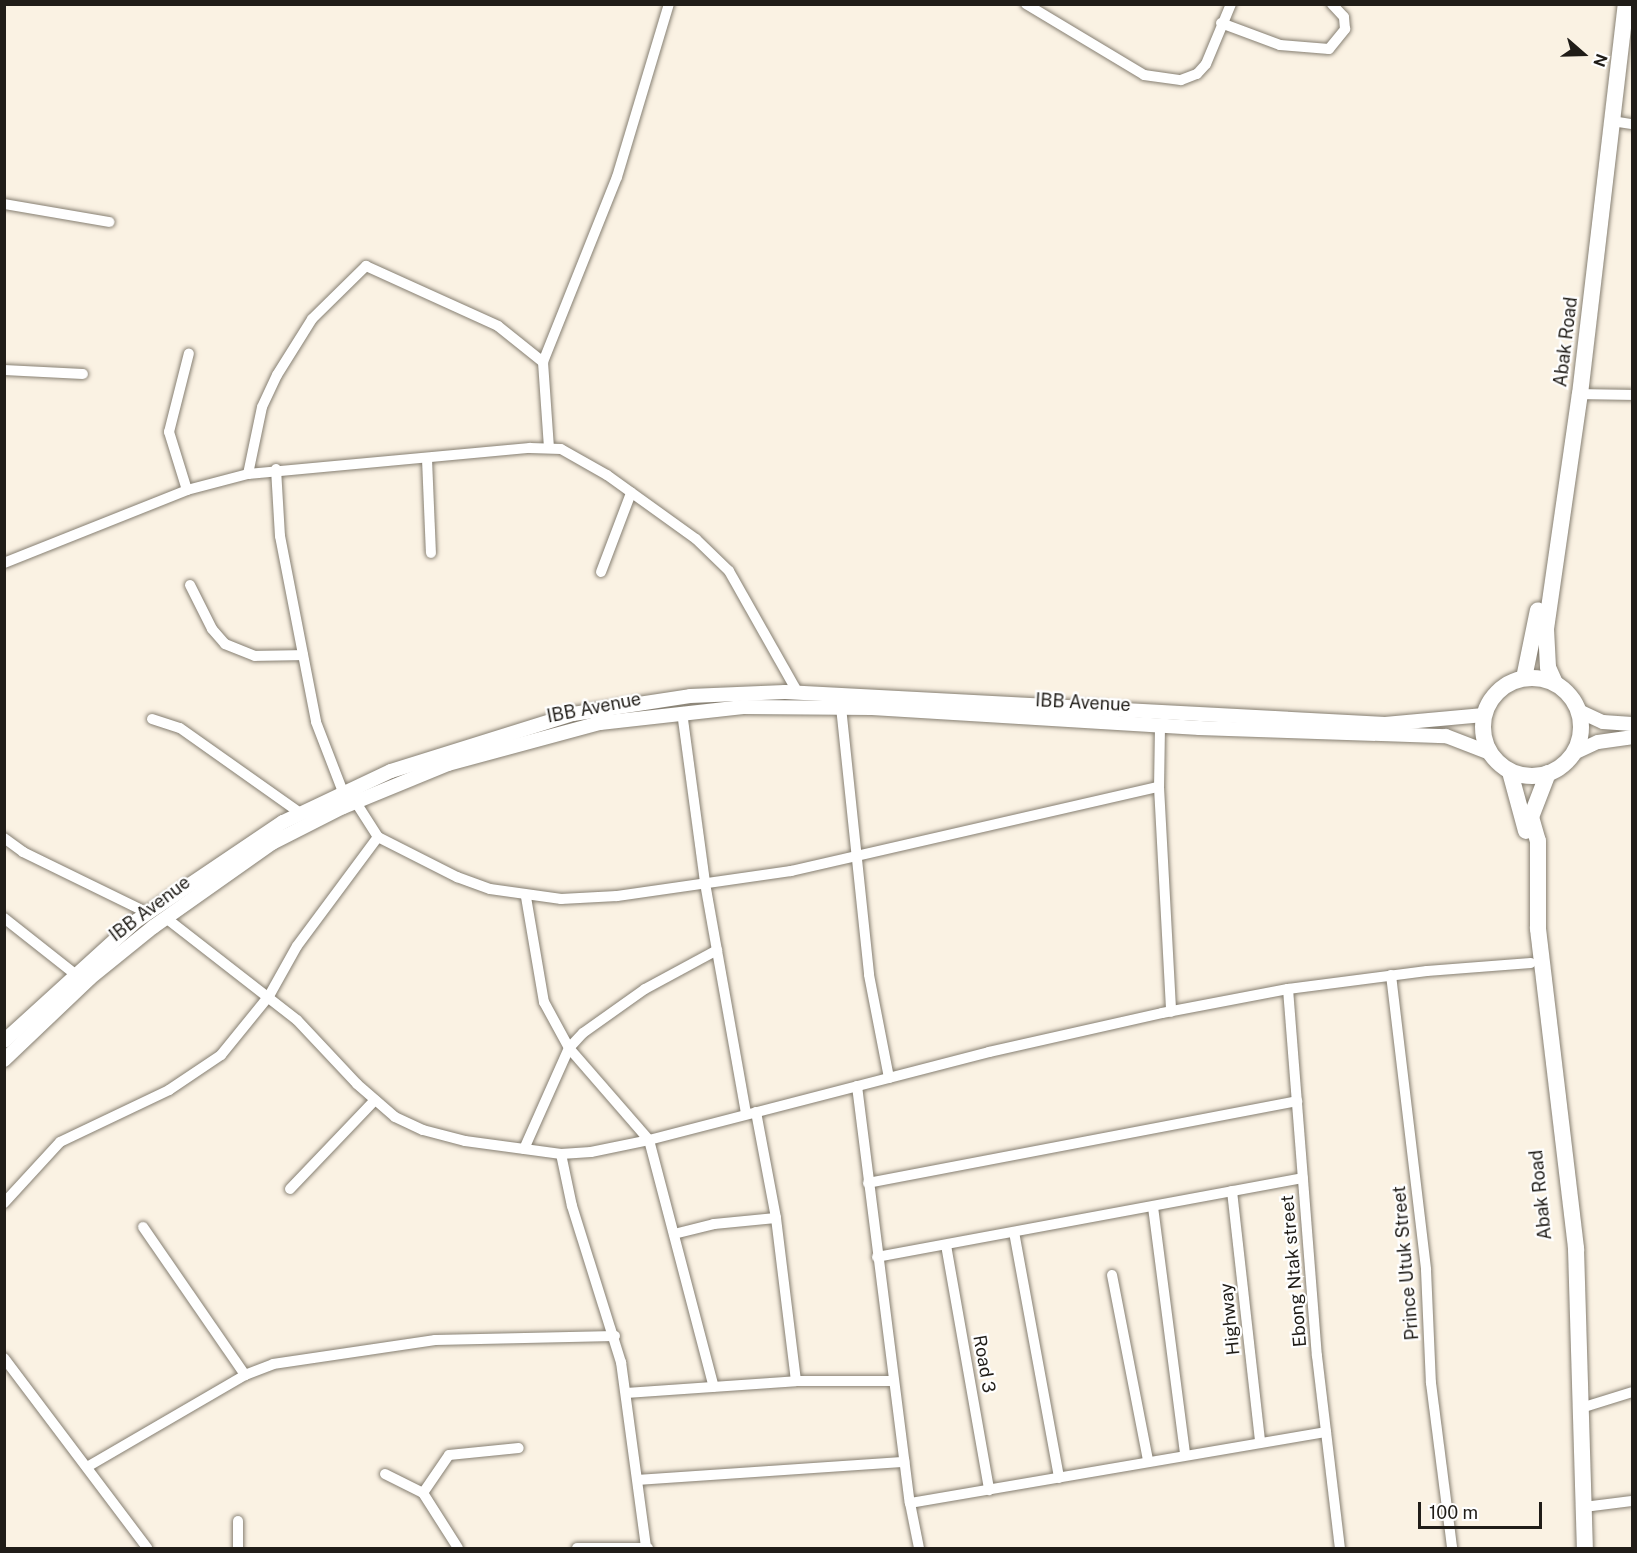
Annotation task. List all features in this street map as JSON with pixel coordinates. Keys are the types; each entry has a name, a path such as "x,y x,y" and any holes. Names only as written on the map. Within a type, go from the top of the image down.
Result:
{"highway":[{"name":"Abak Road","path":"1524,678 1535,628 1558,470 1614,4"},
{"name":"Abak Road","path":"1555,683 1548,667 1546,629 1580,393 1626,4"},
{"path":"1524,678 1555,683 1565,690 1579,711 1581,732 1574,753 1548,772 1531,816 1533,840 1510,771 1490,753 1483,734 1484,715 1493,697 1507,685 1524,678"},
{"path":"1510,771 1548,772"},
{"name":"Abak Road","path":"1533,840 1526,897 1531,963 1568,1264 1574,1548"},
{"name":"Abak Road","path":"1533,840 1538,929 1574,1226 1585,1548"}],"main road":[{"path":"4,1041 75,974 148,913 253,839 344,792 444,752 573,714 716,694 798,693 1385,724 1484,715"},
{"name":"IBB Avenue","path":"4,1060 90,978 166,918 272,843 355,801 486,751 600,723 682,712 743,707 841,707 1289,733 1446,736 1490,753"},
{"path":"1579,711 1603,722 1632,724"},
{"path":"1574,753 1598,742 1632,737"}],"street":[{"path":"549,448 543,362 616,177 669,4"},
{"path":"1026,4 1144,75 1157,79 1181,80 1197,74 1206,64 1221,23 1231,4"},
{"path":"1221,23 1280,45 1329,50 1345,29 1344,17 1332,4"},
{"path":"1612,120 1632,124"},
{"path":"4,204 109,222"},
{"path":"248,474 262,407 277,375 312,319 366,266 498,326 543,362"},
{"path":"188,490 169,432 189,353"},
{"path":"4,370 83,374"},
{"path":"1580,393 1632,395"},
{"path":"4,563 188,490 248,474 276,469 549,448 573,453 696,539 729,571 798,693"},
{"path":"427,459 431,553"},
{"path":"276,469 280,536 316,722 344,792"},
{"path":"601,572 631,493"},
{"path":"190,585 212,629 225,644 255,656 303,656"},
{"path":"841,707 854,857 869,975 889,1078"},
{"path":"682,712 705,883 717,950 776,1218 796,1381"},
{"path":"152,719 180,728 300,813"},
{"path":"1160,726 1159,787 1171,1012"},
{"path":"355,801 378,837 457,877 526,897 617,896 790,872 1159,787"},
{"path":"4,1203 60,1142 169,1090 221,1055 269,996 297,946 378,837"},
{"path":"4,838 23,852 148,913"},
{"path":"526,897 544,1002 569,1048 648,1140 714,1387"},
{"path":"4,918 75,974"},
{"path":"166,918 269,996 395,1117 423,1130 465,1142 561,1154 591,1152 648,1140 889,1078 1171,1012 1288,989 1391,975 1531,963"},
{"path":"524,1149 569,1048 645,988 717,950"},
{"name":"Prince Utuk Street","path":"1391,975 1420,1214 1431,1383 1452,1548"},
{"name":"Ebong Ntak street","path":"1288,989 1326,1432 1340,1548"},
{"path":"857,1086 904,1462 920,1548"},
{"path":"290,1189 375,1100"},
{"path":"868,1184 1297,1101"},
{"path":"561,1154 572,1206 615,1336 626,1393 646,1548 577,1548"},
{"path":"877,1257 1303,1178"},
{"name":"Highway","path":"1232,1191 1260,1442"},
{"path":"1153,1207 1185,1454"},
{"path":"674,1234 714,1224 776,1218"},
{"path":"143,1227 245,1376"},
{"path":"1014,1232 1059,1478"},
{"name":"Road 3","path":"946,1245 989,1490"},
{"path":"1113,1275 1148,1461"},
{"path":"87,1467 245,1376 299,1358 435,1340 615,1336"},
{"path":"4,1358 147,1548"},
{"path":"626,1393 796,1381 893,1381"},
{"path":"1581,1408 1632,1392"},
{"path":"910,1503 1185,1454 1326,1432"},
{"path":"423,1493 449,1455 519,1448"},
{"path":"638,1480 904,1462"},
{"path":"386,1474 423,1493 458,1548"},
{"path":"1584,1507 1632,1502"},
{"path":"238,1521 238,1548"}]}
